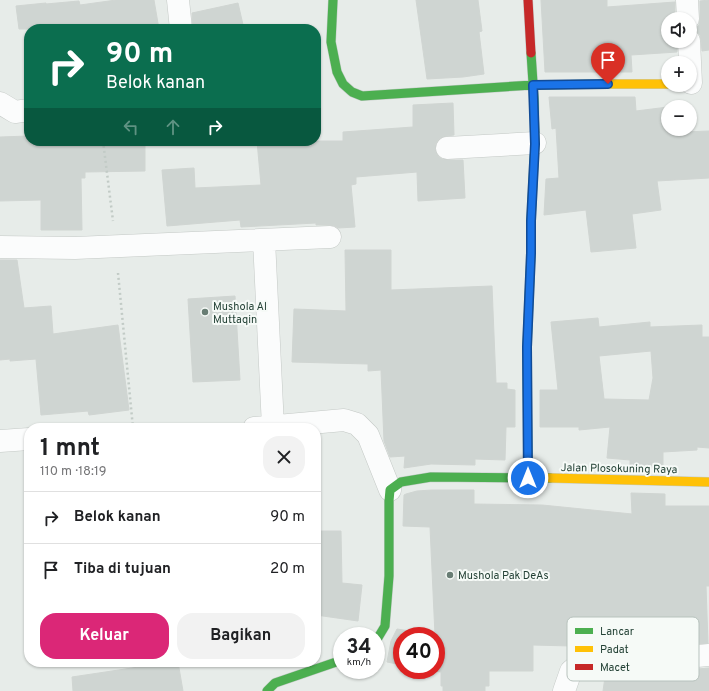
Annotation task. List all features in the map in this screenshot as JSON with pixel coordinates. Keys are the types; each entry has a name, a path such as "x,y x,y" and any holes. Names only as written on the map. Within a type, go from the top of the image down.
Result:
{"street":[{"path":"178,0 180,24"},
{"path":"334,0 331,42 336,72 343,84 352,92 362,96 533,85 661,84"},
{"path":"528,0 535,144 527,347 528,478"},
{"path":"688,0 688,12"},
{"path":"0,103 14,112 24,111"},
{"path":"448,148 535,144"},
{"path":"0,247 75,248 116,245 330,237"},
{"path":"264,240 264,423"},
{"path":"310,423 344,420 357,424 368,435 390,490 389,576 384,627"},
{"path":"0,441 24,439"},
{"name":"Jalan Plosokuning Raya","path":"390,490 401,482 415,478 431,477 709,482"},
{"path":"699,656 709,655"},
{"path":"267,691 275,683 333,663"},
{"path":"564,691 568,681"}],"path":[{"path":"104,146 116,245 133,423"}],"building":[{"path":"116,0 154,0 158,24 24,24 24,29 19,29 16,6 79,1 80,5"},
{"path":"416,0 478,0 482,31 479,32 484,74 427,79"},
{"path":"541,0 607,0 607,7 675,2 675,12 661,12 661,48 677,48 677,52 631,55 632,72 545,72"},
{"path":"709,0 709,50 702,51 700,35 697,32 700,19 700,1"},
{"path":"238,3 243,24 193,24 192,13"},
{"path":"549,97 635,97 636,111 661,108 661,136 697,136 697,131 709,131 709,178 657,181 661,210 632,214 636,248 591,252 586,210 544,215 546,179 559,178 556,128 552,129"},
{"path":"453,103 454,135 440,138 436,143 435,149 437,155 442,159 463,160 465,198 418,201 417,172 356,177 356,184 351,185 355,227 338,228 330,225 316,225 316,223 241,227 240,220 167,226 162,170 194,168 195,188 261,185 257,146 321,146 321,141 343,141 343,132 413,127 413,105"},
{"path":"24,136 24,146 145,146 145,171 85,172 85,178 81,178 82,230 41,230 41,200 0,201 0,137"},
{"path":"345,250 391,250 391,290 492,286 496,383 507,383 507,389 515,390 515,427 506,427 505,460 475,459 475,465 431,464 404,468 405,456 390,457 384,441 381,370 368,371 368,364 292,362 294,309 346,311"},
{"path":"0,260 17,260 24,308 51,306 53,334 118,325 129,410 89,415 88,411 41,415 36,359 10,361 10,359 0,360"},
{"path":"235,296 240,380 193,382 188,299"},
{"path":"598,318 599,327 650,322 650,327 702,325 702,337 709,337 709,448 697,447 697,450 663,452 663,468 630,468 630,460 607,458 610,427 579,430 579,427 540,427 540,390 558,390 551,322","holes":["651,351 653,378 649,400 604,399 599,356"]},
{"path":"432,490 474,490 474,504 542,505 632,514 631,493 665,494 665,506 709,506 709,586 706,586 708,643 699,644 699,617 567,617 567,646 533,645 533,671 489,671 489,686 485,686 485,691 443,691 441,679 445,679 445,627 435,627 430,527 403,526 404,495 417,491"},
{"path":"321,531 341,531 342,583 362,585 358,621 321,616"},
{"path":"393,637 393,663 387,662"},
{"path":"139,667 179,667 183,691 73,691 72,677"},
{"path":"709,668 709,691 603,691 604,681 699,681 699,669"}],"traffic: fast":[{"path":"333,0 331,42 337,72 343,84 352,92 362,96 533,85 606,84"},
{"path":"528,478 527,347 535,143 531,53"},
{"path":"384,627 389,576 390,490 401,482 431,477 550,478"},
{"path":"267,691 275,683 333,663"}],"traffic: slow":[{"path":"606,84 661,84"},
{"path":"550,478 709,482"}],"traffic: jam":[{"path":"528,0 531,53"}],"place":[{"name":"Mushola Al Muttaqin","path":"205,312"},
{"name":"Mushola Pak DeAs","path":"450,575"}],"route":[{"path":"528,478 527,347 535,144 533,85 608,84"}]}
